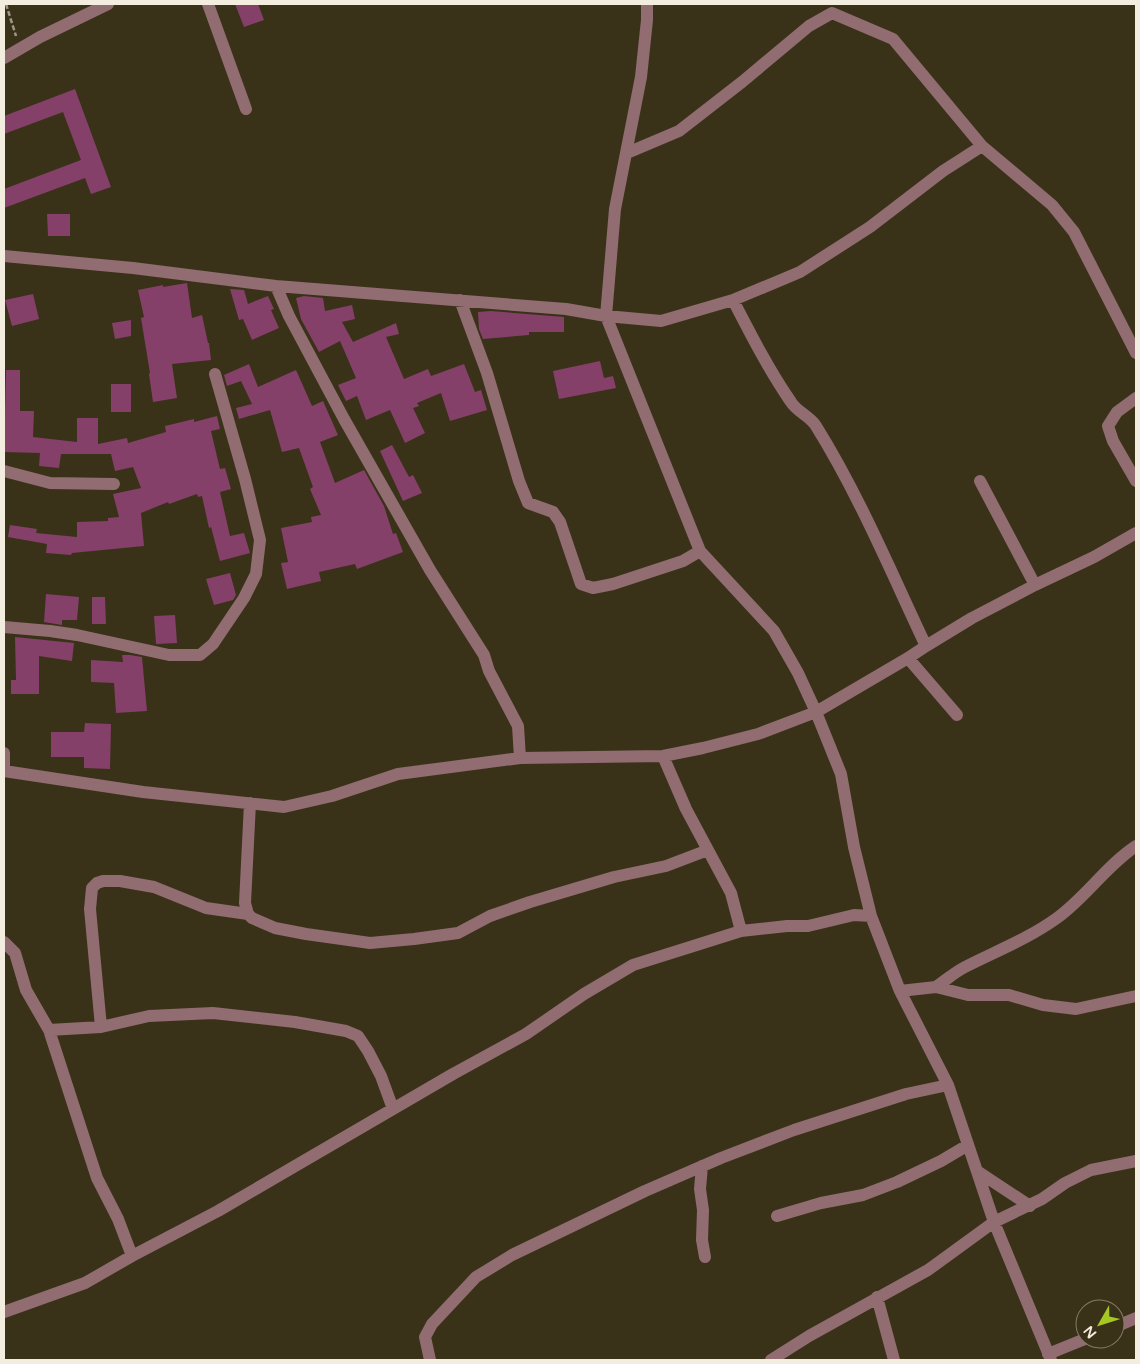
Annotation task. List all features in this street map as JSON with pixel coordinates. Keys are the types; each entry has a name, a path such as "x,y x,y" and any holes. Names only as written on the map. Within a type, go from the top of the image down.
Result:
{"street":[{"path":"4,58 108,4"},
{"path":"208,4 246,109"},
{"path":"647,4 641,77 615,209 606,316 700,551 774,631 798,673 816,712 841,774 854,847 871,916 900,991 948,1085 994,1222 1049,1357 1075,1344"},
{"path":"627,153 679,131 809,26 832,13 893,38 982,146 1052,205 1074,232 1136,352"},
{"path":"4,256 133,268 276,286 566,309 606,316 661,321 733,300 800,272 870,227 943,171 982,146"},
{"path":"276,286 289,316 349,427 430,570 484,655 489,671 518,726 520,758"},
{"path":"460,300 486,373 519,481 528,503 553,512 560,522 581,584 593,588 613,584 683,561 700,551"},
{"path":"733,300 759,351 792,404 814,423 836,460 874,534 926,646"},
{"path":"4,627 50,631 169,655 200,655 213,644 244,598 256,574 260,540 215,374"},
{"path":"1136,398 1117,412 1108,426 1113,441 1136,482"},
{"path":"4,471 50,483 114,484"},
{"path":"980,481 1035,585"},
{"path":"4,753 4,771 143,792 284,807 332,796 398,774 520,758 663,756 758,734 816,712 972,618 1094,557 1136,532"},
{"path":"908,658 957,714"},
{"path":"663,756 686,809 731,893 741,930"},
{"path":"250,804 245,903 248,914 252,918 275,928 370,943 458,933 490,916 530,902 614,877 666,866 708,850"},
{"path":"936,987 963,968 1034,934 1059,917 1086,893 1122,856 1136,846"},
{"path":"101,1027 90,909 92,888 97,883 103,880 120,881 154,888 206,908 248,914"},
{"path":"4,1312 85,1283 218,1211 526,1034 584,994 634,965 741,930 808,926 854,915 871,916"},
{"path":"4,942 15,953 26,990 49,1030 98,1178 118,1219 132,1256"},
{"path":"900,991 936,987 968,995 1009,994 1043,1005 1076,1009 1136,996"},
{"path":"49,1030 101,1027 149,1016 213,1014 294,1022 346,1030 358,1036 368,1051 381,1076 393,1109"},
{"path":"430,1360 425,1336 432,1324 476,1277 512,1255 645,1191 702,1166 794,1130 906,1094 948,1085"},
{"path":"777,1216 872,1191 941,1161 968,1145"},
{"path":"771,1360 877,1297 928,1270 994,1222 1030,1206 1066,1183 1091,1170 1136,1161"},
{"path":"702,1166 700,1189 703,1210 702,1240 705,1257"},
{"path":"977,1171 1030,1206"},
{"path":"877,1297 894,1360"}],"path":[{"path":"6,4 19,49"}],"building":[{"path":"235,4 258,4 264,20 244,27"},
{"path":"75,89 111,187 91,194 85,178 4,208 4,189 81,160 63,112 4,134 4,116"},
{"path":"47,214 70,214 70,236 48,236"},
{"path":"187,283 192,318 202,315 211,360 172,364 177,398 153,402 141,318 144,317 138,290"},
{"path":"230,289 244,290 248,304 268,296 274,309 271,310 279,328 252,340 243,319 239,320"},
{"path":"33,294 39,319 12,326 5,300"},
{"path":"304,296 323,298 325,311 352,305 355,319 342,322 353,342 396,323 399,334 386,337 404,379 428,369 431,376 464,364 475,392 481,390 487,410 450,421 441,393 417,403 419,406 413,408 425,433 405,443 390,410 366,420 357,396 346,401 338,385 356,378 340,341 319,352 301,319 296,298"},
{"path":"491,311 564,317 564,332 529,332 529,335 483,339 479,329 478,312"},
{"path":"131,320 131,336 115,339 112,323"},
{"path":"600,361 604,378 613,376 616,388 559,399 553,371"},
{"path":"249,364 258,387 296,370 312,406 323,401 338,435 320,442 335,483 364,470 384,506 393,534 396,533 403,552 357,569 355,564 319,572 321,581 287,589 281,563 288,562 281,528 312,522 311,517 321,515 310,489 313,487 299,448 282,452 270,410 239,419 236,408 252,404 241,381 227,386 224,375"},
{"path":"6,370 20,370 20,411 34,411 33,437 77,442 77,418 98,418 98,444 127,438 128,443 166,432 165,426 194,419 194,422 217,416 220,429 211,431 220,469 225,468 231,489 220,492 230,536 244,533 250,553 220,561 211,527 209,528 202,496 198,497 197,494 169,504 168,502 141,513 144,546 72,553 71,555 46,553 47,544 8,537 10,525 37,529 36,533 77,537 77,522 108,521 108,518 119,517 113,494 141,488 133,467 115,471 111,454 61,454 59,468 39,466 40,453 4,452"},
{"path":"111,384 131,384 131,412 111,412"},
{"path":"392,445 409,477 413,475 422,493 403,501 380,451"},
{"path":"230,573 236,595 233,600 214,605 206,579"},
{"path":"46,594 79,597 77,620 62,620 62,625 44,622"},
{"path":"92,597 105,597 106,624 92,624"},
{"path":"175,615 177,643 156,644 154,616"},
{"path":"15,637 74,643 72,661 39,656 39,694 11,694 11,680 16,680"},
{"path":"122,655 142,657 147,711 116,713 114,683 91,682 91,660 123,662"},
{"path":"85,723 111,724 110,769 84,768 84,757 51,757 51,732 84,732"}]}
